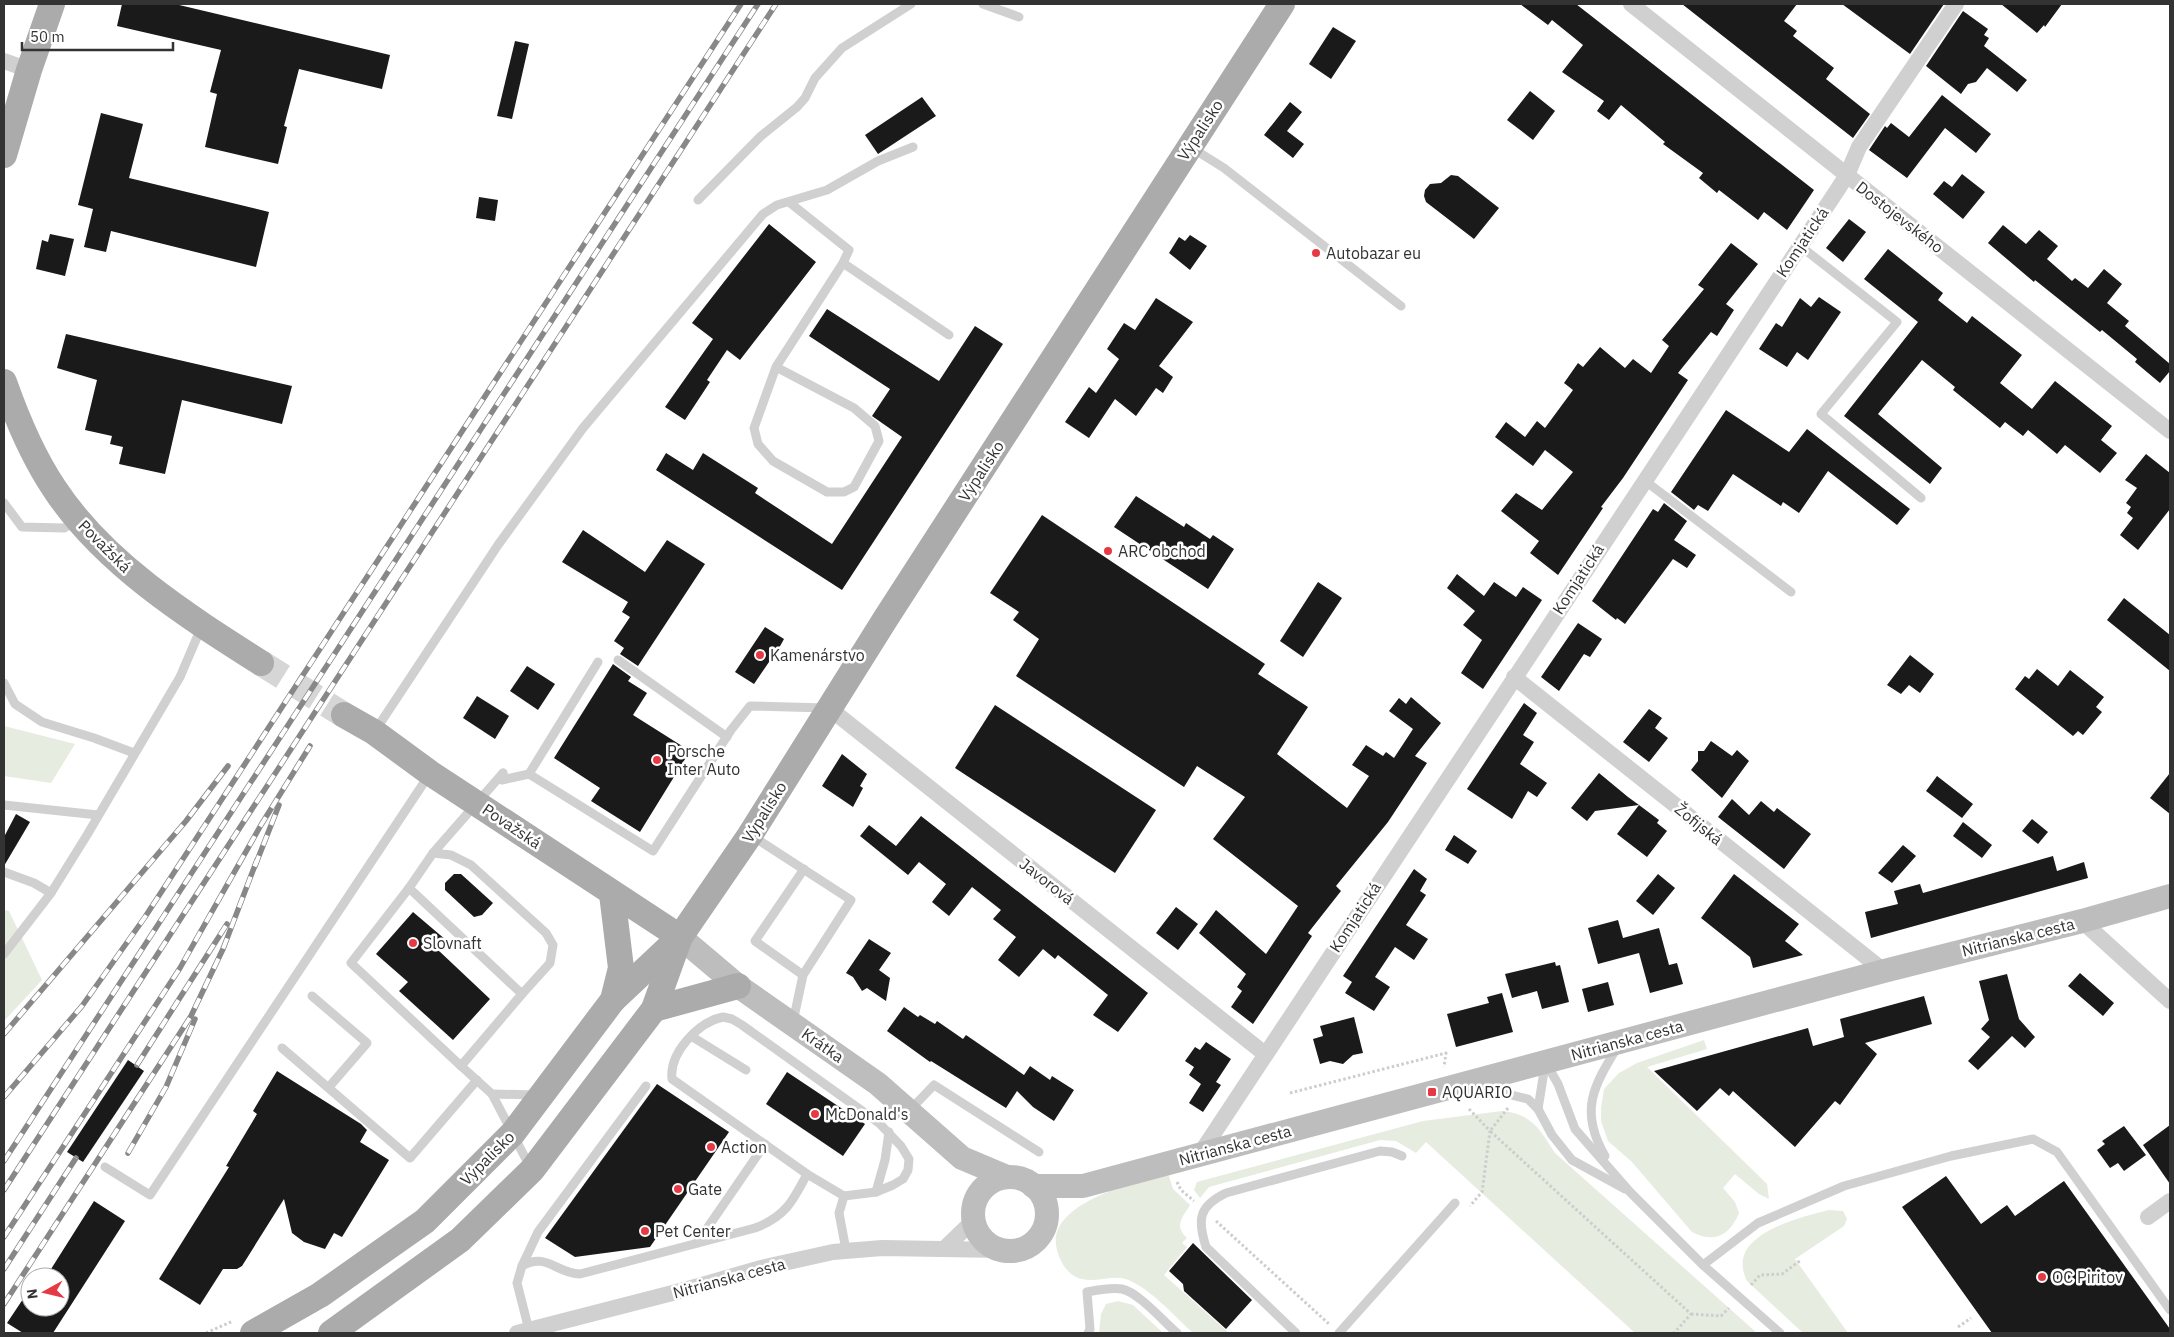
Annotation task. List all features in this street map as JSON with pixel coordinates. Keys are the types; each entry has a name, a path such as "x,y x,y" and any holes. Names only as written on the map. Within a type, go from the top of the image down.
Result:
{"main road":[{"path":"4,155 29,70 52,4"},
{"name":"Výpalisko","path":"254,1333 320,1295 425,1221 513,1133 613,1000 680,937 750,835 829,708 1282,4"},
{"name":"Považská","path":"4,382 33,454 55,490 79,521 127,570 202,625 261,663"},
{"name":"Považská","path":"344,715 374,732 430,773 680,937"},
{"path":"612,894 621,968 613,1000"},
{"name":"Nitrianska cesta","path":"1033,1186 1083,1186 2170,896"},
{"name":"Výpalisko","path":"330,1333 460,1240 532,1170 654,1009 680,937"},
{"name":"Krátka","path":"680,937 738,986 878,1084 910,1110 962,1158 1007,1177"},
{"path":"654,1009 738,986"},
{"name":"Krátka","path":"962,1158 975,1210"},
{"path":"1007,1177 1021,1179 1033,1186 1042,1197 1047,1216 1040,1235 1030,1245 1016,1250 1001,1250 982,1238 975,1210 988,1185 1007,1177"},
{"name":"Nitrianska cesta","path":"1047,1216 1083,1186"}],"street":[{"name":"Dostojevského","path":"1631,4 2170,431"},
{"name":"Komjatická","path":"1200,1154 1847,175 1859,147 1956,4"},
{"path":"4,61 29,70"},
{"name":"Žofijská","path":"1514,677 1884,971"},
{"name":"Javorová","path":"829,708 1265,1054"},
{"path":"2082,921 2170,1000"},
{"path":"2148,1217 2170,1201"},
{"path":"944,1249 975,1210"},
{"name":"Nitrianska cesta","path":"523,1332 815,1255 846,1250 1001,1250"}],"lane":[{"path":"698,200 761,136 797,107 805,98 815,78 842,48 911,4"},
{"path":"983,4 1019,17"},
{"path":"1189,146 1224,168 1401,306"},
{"path":"374,732 498,544 582,428 763,214 789,202 827,190 878,161 913,147"},
{"path":"776,367 854,408 875,426 879,441 854,486 844,492 827,492 773,461 758,444 754,428 776,367 843,263 849,250 789,202"},
{"path":"1799,245 1897,322 1822,414 1921,498"},
{"path":"843,263 949,335"},
{"path":"1644,480 1791,592"},
{"path":"4,503 22,527 64,528 79,521"},
{"path":"4,954 51,893 98,815 180,677 202,625"},
{"path":"618,660 729,734"},
{"path":"529,774 598,662"},
{"path":"4,682 15,704 42,722 134,753"},
{"path":"532,1170 492,1094 351,964 433,853 503,773 502,780 529,774 653,851 729,734 750,706 829,708"},
{"path":"105,1167 150,1195 430,773"},
{"path":"4,805 98,815"},
{"path":"750,835 851,900 803,975 792,1024"},
{"path":"433,853 451,856 471,865 546,933 553,945 550,962 461,1066"},
{"path":"803,975 755,942 804,869"},
{"path":"4,872 34,883 51,893"},
{"path":"408,888 522,994"},
{"path":"312,996 367,1043 329,1087"},
{"path":"716,1018 732,1019 888,1132 909,1159 908,1170 903,1179 876,1192 844,1196 807,1174 672,1079 671,1072 676,1057 691,1036 716,1018"},
{"path":"691,1036 746,1070"},
{"path":"1614,1171 1594,1137 1591,1124 1591,1108 1600,1076 1621,1042"},
{"path":"282,1048 410,1158 477,1080"},
{"path":"1538,1109 1545,1062"},
{"path":"1545,1062 1558,1084 1575,1128 1614,1171 1630,1192 1703,1265 1780,1333"},
{"path":"1465,1083 1528,1099 1538,1109 1552,1135 1572,1160 1630,1192"},
{"path":"910,1110 934,1085 1040,1152"},
{"path":"523,1332 516,1283 538,1232 646,1086"},
{"path":"492,1094 543,1095"},
{"path":"876,1192 885,1160 888,1132"},
{"path":"1703,1265 1758,1223 1844,1186 1951,1156 2033,1139 2057,1152 2170,1310"},
{"path":"697,1243 765,1144"},
{"path":"1296,1333 1206,1247 1201,1230 1202,1214 1210,1201 1226,1193 1380,1151 1392,1152 1402,1156"},
{"path":"522,1266 531,1261 544,1260 569,1273 580,1274 769,1223 782,1215 807,1174"},
{"path":"844,1196 839,1213 846,1250"},
{"path":"1336,1331 1455,1203"},
{"path":"1088,1333 1090,1329 1087,1292 1108,1289 1124,1289 1135,1296 1177,1333"}],"path":[{"path":"1290,1092 1446,1053 1444,1067"},
{"path":"1465,1212 1482,1192 1490,1131 1509,1107"},
{"path":"1469,1109 1490,1131 1691,1314 1721,1316 1729,1308"},
{"path":"1177,1182 1181,1190 1196,1203"},
{"path":"1214,1220 1336,1331"},
{"path":"1750,1285 1760,1275 1782,1274 1801,1260"},
{"path":"1674,1333 1691,1314"},
{"path":"1958,1327 1971,1318"}],"shaded area":[{"path":"4,726 75,744 51,783 4,776"},
{"path":"4,910 9,911 42,980 4,1021"},
{"path":"1704,1040 1707,1049 1647,1067 1767,1184 1769,1199 1759,1194 1735,1174 1723,1188 1735,1202 1739,1213 1726,1232 1714,1237 1700,1236 1692,1232 1632,1162 1608,1141 1601,1121 1604,1089 1619,1073 1637,1063"},
{"path":"1502,1111 1521,1116 1534,1124 1555,1153 1757,1333 1635,1333 1426,1142 1416,1153 1396,1141 1380,1140 1209,1187 1200,1198 1194,1190 1197,1182 1423,1121"},
{"path":"1168,1173 1173,1189 1190,1205 1182,1218 1180,1226 1187,1238 1182,1243 1187,1247 1164,1275 1229,1333 1193,1333 1140,1286 1121,1278 1081,1279 1072,1275 1066,1269 1058,1254 1057,1234 1065,1219 1078,1207 1116,1189"},
{"path":"1829,1210 1843,1211 1847,1219 1844,1226 1795,1259 1848,1333 1803,1333 1747,1281 1743,1265 1746,1252 1755,1240 1768,1231 1800,1218"},
{"path":"1118,1301 1133,1305 1163,1333 1099,1333 1101,1314 1106,1304"}],"building":[{"path":"122,4 175,4 390,55 382,89 299,69 284,126 287,127 278,164 205,147 217,94 210,92 221,50 117,26"},
{"path":"1520,4 1576,4 1814,190 1787,230 1764,212 1758,220 1719,190 1717,193 1699,178 1703,173 1663,144 1665,142 1621,105 1609,120 1597,111 1604,101 1562,72 1583,45 1552,20 1548,25"},
{"path":"1682,4 1797,4 1784,21 1797,31 1793,36 1834,68 1826,79 1870,114 1853,138"},
{"path":"1842,4 1944,4 1910,54"},
{"path":"2001,4 2062,4 2045,27 2044,25 2037,33"},
{"path":"1963,11 1988,29 1984,35 1989,38 1984,46 2027,80 2017,92 1987,68 1976,82 1968,84 1961,94 1926,66"},
{"path":"1333,27 1356,41 1331,79 1309,64"},
{"path":"515,41 529,44 512,119 497,116"},
{"path":"1530,91 1555,111 1533,140 1507,120"},
{"path":"1942,95 1991,134 1976,153 1945,128 1907,178 1869,150 1885,126 1887,128 1891,123 1909,137"},
{"path":"922,97 936,116 878,154 865,135"},
{"path":"1290,102 1302,112 1287,131 1304,144 1293,158 1264,135"},
{"path":"101,113 143,124 129,178 269,212 256,267 111,231 106,252 84,247 93,209 78,205"},
{"path":"1962,174 1985,192 1963,219 1933,194 1944,181 1952,187"},
{"path":"1451,175 1458,176 1499,208 1474,239 1426,202 1425,190 1430,184 1441,183"},
{"path":"479,197 498,200 495,221 476,218"},
{"path":"1849,219 1866,232 1843,262 1826,248"},
{"path":"769,224 816,262 740,360 727,350 707,380 710,382 685,420 665,407 713,339 692,323"},
{"path":"2003,225 2026,244 2039,230 2058,246 2047,259 2072,281 2075,278 2088,288 2104,269 2122,284 2107,303 2129,321 2125,326 2170,364 2170,371 2160,383 2135,362 2137,359 2102,330 2100,332 2035,280 2034,282 1988,243"},
{"path":"50,234 74,239 65,276 36,269 42,240 48,242"},
{"path":"1190,235 1207,246 1190,270 1169,253 1179,237 1185,241"},
{"path":"1731,243 1758,264 1726,304 1734,310 1717,336 1711,332 1678,373 1688,380 1623,478 1601,507 1603,508 1558,575 1530,553 1539,541 1501,511 1516,493 1542,510 1573,472 1545,450 1533,466 1495,437 1506,422 1525,437 1537,421 1545,428 1573,390 1564,383 1578,363 1583,367 1600,347 1625,368 1633,359 1651,373 1669,346 1662,340 1704,289 1698,285"},
{"path":"1888,249 1943,293 1938,300 1967,323 1972,316 2022,355 2000,383 2032,409 2055,381 2112,426 2101,440 2117,453 2100,473 2065,445 2057,454 2028,430 2023,436 2005,422 2000,428 1953,390 1955,387 1922,360 1878,414 1942,468 1930,484 1844,416 1918,322 1864,279"},
{"path":"1819,297 1841,312 1808,360 1797,352 1787,367 1759,349 1776,323 1782,327 1800,298 1811,307"},
{"path":"1156,298 1193,322 1159,366 1173,377 1163,393 1156,388 1136,416 1115,399 1089,438 1065,422 1089,387 1096,393 1119,359 1107,349 1124,323 1135,330"},
{"path":"827,309 939,381 975,326 1003,344 842,590 656,470 666,453 693,470 703,453 758,488 755,493 832,544 902,437 872,416 890,389 809,336"},
{"path":"66,334 292,386 282,424 182,400 165,474 119,464 123,447 110,444 112,436 85,430 97,380 57,368"},
{"path":"1726,410 1789,452 1807,429 1910,509 1897,525 1828,471 1799,513 1783,502 1781,506 1733,474 1708,511 1698,505 1694,510 1671,492"},
{"path":"2146,454 2170,473 2170,509 2138,550 2120,535 2133,518 2127,513 2131,507 2126,503 2137,488 2125,480"},
{"path":"1136,496 1184,527 1186,523 1210,539 1213,535 1234,549 1208,589 1114,527"},
{"path":"1664,503 1687,521 1674,540 1696,555 1687,568 1673,559 1625,624 1617,618 1616,620 1592,601 1653,509 1658,512"},
{"path":"1042,515 1265,664 1258,674 1308,707 1277,754 1347,808 1369,776 1352,765 1366,745 1383,756 1386,752 1394,758 1413,729 1389,711 1399,698 1406,704 1411,697 1441,723 1415,756 1427,763 1388,822 1336,886 1341,891 1308,933 1312,936 1253,1024 1231,1007 1242,991 1237,987 1246,974 1199,933 1216,910 1266,954 1298,906 1213,839 1245,797 1197,766 1184,787 1016,676 1039,639 1013,620 1019,612 990,593"},
{"path":"583,530 645,572 667,540 705,564 638,666 620,654 624,648 614,641 630,617 622,612 628,602 562,562"},
{"path":"1457,574 1484,596 1494,582 1516,597 1523,587 1542,600 1483,689 1461,673 1482,640 1463,625 1475,611 1447,588"},
{"path":"1318,582 1342,598 1303,657 1280,641"},
{"path":"2124,598 2170,635 2170,671 2107,620"},
{"path":"1578,623 1602,639 1590,657 1584,654 1559,691 1541,677"},
{"name":"Kamenárstvo","path":"765,627 784,639 773,659 754,684 735,672"},
{"path":"1910,655 1934,674 1920,693 1909,685 1901,694 1887,685"},
{"path":"613,664 631,677 628,681 647,693 633,715 690,751 640,832 591,801 600,788 554,758"},
{"path":"527,666 555,684 538,710 510,691"},
{"path":"2037,669 2058,686 2070,670 2104,697 2096,707 2102,712 2083,735 2078,731 2073,736 2015,689 2025,676 2029,679"},
{"path":"477,696 509,716 495,739 463,718"},
{"path":"1524,703 1537,713 1523,735 1534,742 1520,764 1547,783 1537,797 1528,791 1512,819 1467,789"},
{"path":"995,705 1156,810 1115,873 955,768"},
{"path":"1649,709 1662,718 1655,728 1668,738 1649,762 1623,742"},
{"path":"1711,741 1732,756 1737,750 1749,761 1722,798 1691,770 1698,761 1698,751 1704,751"},
{"path":"842,754 867,774 860,786 863,788 853,807 822,786"},
{"path":"1599,773 1639,805 1595,811 1587,821 1571,808"},
{"path":"2170,773 2170,814 2150,798"},
{"path":"1937,776 1973,804 1962,818 1926,791"},
{"path":"1732,799 1749,815 1761,801 1774,812 1777,808 1811,834 1784,869 1718,817"},
{"path":"1639,805 1659,820 1657,823 1667,831 1647,857 1617,834"},
{"path":"16,814 30,822 4,866 4,837"},
{"path":"921,816 1148,993 1118,1032 1093,1015 1108,995 1058,955 1055,959 1043,949 1019,977 998,960 1016,937 993,919 1001,910 972,887 949,916 932,902 946,884 919,862 908,875 860,836 869,825 896,846"},
{"path":"2032,819 2048,832 2038,844 2022,831"},
{"path":"1963,822 1992,845 1982,858 1953,836"},
{"path":"1454,835 1477,851 1468,864 1445,850"},
{"path":"1903,845 1916,856 1892,883 1878,873"},
{"path":"2053,856 2057,871 2084,862 2088,878 1871,938 1865,912 1898,904 1894,891 1920,884 1923,893"},
{"path":"1414,869 1427,879 1420,891 1426,895 1406,925 1428,939 1414,960 1395,947 1375,977 1390,987 1374,1011 1345,993 1352,982 1343,976"},
{"path":"454,874 461,874 493,903 482,915 474,917 445,890 445,883"},
{"path":"1658,874 1675,888 1653,915 1636,901"},
{"path":"1734,874 1799,924 1785,941 1803,955 1753,968 1750,957 1701,918"},
{"path":"1176,907 1198,924 1178,950 1156,933"},
{"path":"413,912 446,940 437,949 490,999 453,1040 399,991 408,982 376,954"},
{"path":"1618,920 1623,938 1659,928 1669,965 1677,963 1683,984 1650,993 1639,953 1598,964 1588,928"},
{"path":"869,939 891,953 879,970 890,978 886,1001 867,988 862,991 853,977 846,973"},
{"path":"1555,962 1556,966 1560,965 1569,1002 1542,1009 1537,991 1512,998 1505,974"},
{"path":"2080,973 2114,1003 2103,1016 2068,986"},
{"path":"2007,974 2019,1019 2035,1037 2025,1048 2012,1036 1978,1070 1968,1061 1990,1037 1981,1029 1989,1020 1979,981"},
{"path":"1608,982 1614,1005 1588,1012 1582,989"},
{"path":"1502,993 1513,1032 1456,1047 1447,1014 1489,1003 1487,997"},
{"path":"1924,996 1932,1024 1865,1043 1877,1054 1840,1105 1835,1101 1795,1147 1733,1091 1729,1096 1720,1088 1697,1111 1654,1071 1808,1028 1813,1046 1844,1037 1840,1019"},
{"path":"904,1007 918,1017 920,1015 935,1024 937,1021 963,1039 966,1035 1024,1075 1030,1066 1050,1080 1052,1076 1074,1090 1054,1121 1033,1107 1017,1091 1006,1108 930,1062 887,1031"},
{"path":"1354,1017 1363,1053 1353,1055 1343,1064 1330,1061 1320,1064 1313,1039 1323,1036 1320,1026"},
{"path":"1206,1042 1231,1059 1216,1082 1221,1085 1203,1112 1189,1103 1201,1084 1189,1075 1194,1067 1185,1061 1195,1047 1200,1050"},
{"path":"128,1060 144,1071 83,1162 67,1152"},
{"path":"277,1071 361,1124 367,1130 360,1142 389,1160 342,1237 334,1233 325,1249 304,1242 292,1233 284,1199 242,1266 237,1269 223,1269 200,1305 159,1279 229,1167 226,1166 257,1114 253,1111"},
{"name":"McDonald's","path":"787,1072 865,1124 843,1156 766,1104"},
{"path":"657,1084 729,1132 650,1247 575,1257 545,1238"},
{"path":"2170,1125 2170,1184 2143,1145"},
{"path":"2124,1126 2146,1155 2124,1171 2118,1163 2110,1168 2097,1150 2105,1144 2102,1141"},
{"name":"OC Piritov","path":"1946,1176 1981,1224 2007,1205 2015,1216 2064,1181 2170,1329 2170,1333 1992,1333 1902,1207"},
{"path":"94,1201 125,1221 70,1307 70,1267 52,1267"},
{"path":"1193,1243 1252,1300 1226,1329 1184,1291 1183,1284 1169,1271"},
{"path":"20,1304 20,1317 63,1317 53,1333 23,1333 7,1323"}],"tunnel":[{"path":"261,663 344,715"}],"railway":[{"path":"4,1097 82,1006 145,917 741,4"},
{"path":"4,1161 758,4"},
{"path":"4,1190 776,4"},
{"path":"4,1237 180,968 261,825 310,746"},
{"path":"4,1034 186,821 228,766"},
{"path":"255,866 279,805"},
{"path":"4,1304 191,1016 223,949 257,860"},
{"path":"137,1065 227,924"},
{"path":"128,1153 166,1087 195,1019"},
{"path":"4,1269 76,1158"}],"place":[{"name":"Autobazar eu","path":"1316,253"},
{"name":"ARC obchod","path":"1108,551"},
{"name":"Kamenárstvo","path":"760,655"},
{"name":"Porsche Inter Auto","path":"657,760"},
{"name":"Slovnaft","path":"413,943"},
{"name":"AQUARIO","path":"1432,1092"},
{"name":"McDonald's","path":"815,1114"},
{"name":"Action","path":"711,1147"},
{"name":"Gate","path":"678,1189"},
{"name":"Pet Center","path":"645,1231"},
{"name":"OC Piritov","path":"2042,1277"}]}
